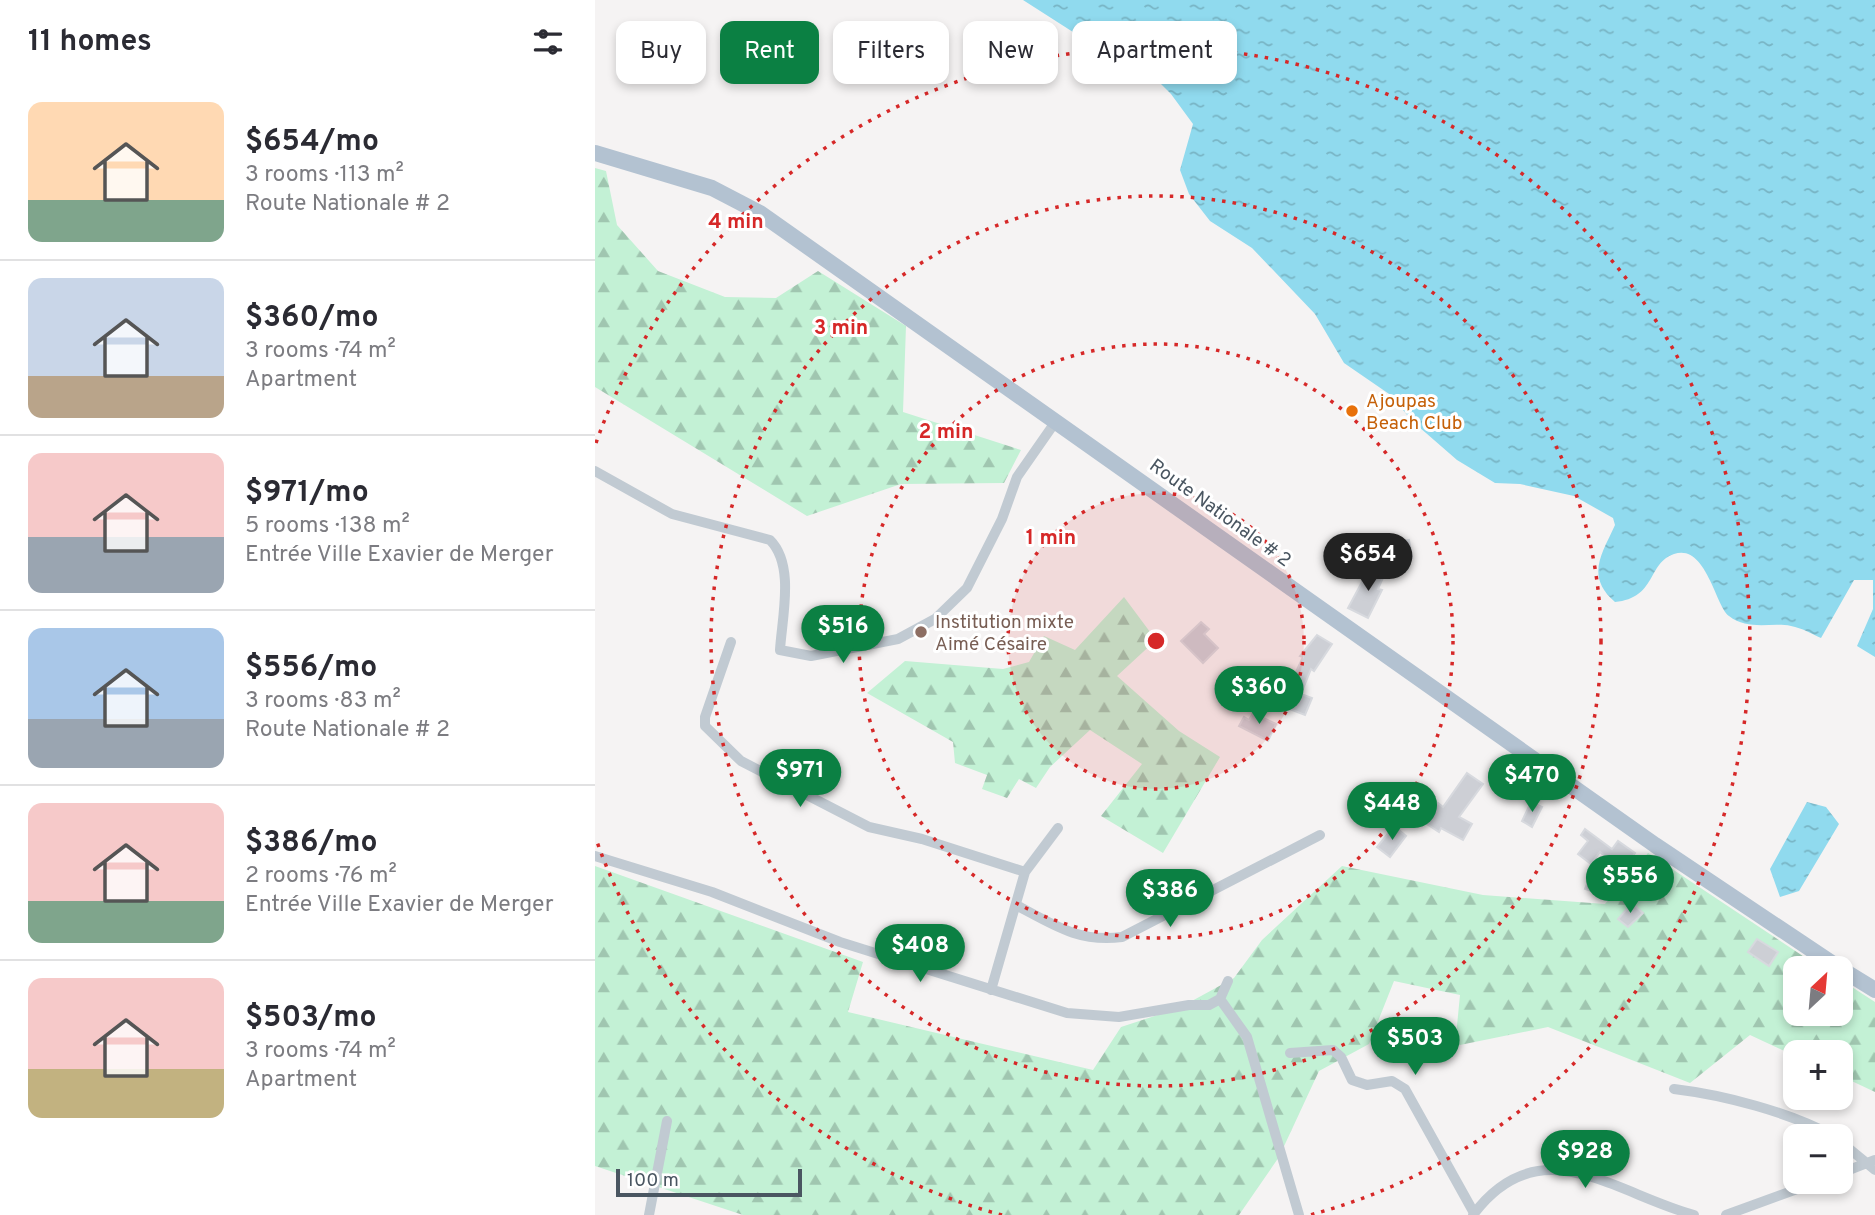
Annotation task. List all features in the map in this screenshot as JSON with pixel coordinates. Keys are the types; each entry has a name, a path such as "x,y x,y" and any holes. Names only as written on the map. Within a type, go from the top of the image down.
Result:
{"main road":[{"name":"Route Nationale # 2","path":"595,153 712,188 760,213 1114,460 1190,519 1321,608 1655,845 1822,956"},
{"name":"Route Nationale # 2","path":"1853,976 1875,990"}],"street":[{"path":"595,471 672,514 770,540 779,549 785,563 780,650 811,656 898,639 935,619 967,587 1002,519 1017,477 1056,421"},
{"path":"731,642 705,717 705,726 741,761 869,827 922,839 1025,872"},
{"path":"992,990 1025,872 1058,828"},
{"path":"1016,905 1065,931 1098,940 1122,937 1320,835"},
{"path":"595,856 712,892 840,942 1067,1013 1119,1017 1189,1005 1209,1005 1220,999 1228,981"},
{"path":"1220,999 1247,1037 1299,1215"},
{"path":"1290,1053 1333,1050 1341,1057 1352,1080 1367,1085 1392,1081 1405,1089 1474,1214 1507,1180 1523,1173 1568,1169 1694,1215"},
{"path":"1674,1089 1708,1093 1808,1124"},
{"path":"649,1215 667,1121"},
{"path":"1853,1151 1873,1165"},
{"path":"1853,1170 1873,1165"},
{"path":"1725,1215 1783,1194"}],"green space":[{"path":"595,168 606,171 617,225 658,271 725,297 776,298 818,271 906,326 903,412 1021,450 1004,483 901,484 807,516 595,387"},
{"path":"1124,597 1156,640 1117,676 1179,731 1220,757 1163,853 1101,816 1142,764 1090,730 1050,767 1036,788 1019,779 1007,798 982,789 987,775 955,763 953,742 867,693 905,661 1003,669 1029,662 1044,636 1075,650"},
{"path":"1648,853 1803,956 1783,956 1783,1026 1853,1026 1853,988 1875,1002 1875,1092 1853,1082 1853,1040 1783,1040 1783,1050 1750,1035 1690,1083 1548,1027 1455,1046 1460,995 1394,981 1369,1044 1319,1071 1279,1157 1239,1215 743,1215 595,1166 595,866 863,962 848,1012 1093,1070 1121,1027 1179,1008 1234,978 1262,940 1342,866 1483,895 1605,904"}],"water":[{"path":"1023,0 1875,0 1875,657 1857,646 1873,609 1873,580 1854,580 1821,638 1791,626 1752,625 1736,621 1724,610 1702,566 1685,553 1665,558 1638,594 1615,602 1606,592 1598,574 1601,555 1615,525 1613,518 1574,496 1520,484 1495,483 1457,460 1411,420 1392,396 1344,363 1315,314 1252,248 1210,221 1189,194 1180,170 1193,124 1161,84 1237,84 1237,21 1072,21 1072,31"},
{"path":"1807,802 1826,807 1839,824 1799,891 1780,897 1770,869"}],"building":[{"path":"1409,540 1412,558 1393,561 1391,550 1397,549 1396,542"},
{"path":"1370,567 1385,573 1378,589 1382,590 1368,618 1348,608"},
{"path":"1201,622 1209,629 1204,634 1218,648 1203,663 1181,641"},
{"path":"1317,635 1332,644 1314,671 1311,669 1301,694 1312,698 1305,715 1284,707 1298,675 1295,674 1303,657 1300,656"},
{"path":"1253,713 1276,724 1268,741 1239,726 1244,717 1249,720"},
{"path":"1467,773 1483,784 1459,817 1472,824 1463,840 1441,828 1439,832 1416,817 1412,818 1407,807 1425,799 1431,814 1438,803 1443,807"},
{"path":"1531,802 1542,807 1532,827 1522,821"},
{"path":"1394,826 1406,836 1390,857 1377,847"},
{"path":"1585,829 1612,849 1618,841 1635,853 1622,871 1600,852 1591,864 1578,854 1588,841 1581,835"},
{"path":"1591,874 1605,879 1600,894 1585,889"},
{"path":"1632,903 1643,913 1628,927 1618,919"},
{"path":"1757,939 1778,952 1769,966 1748,952"}],"place":[{"name":"Ajoupas Beach Club","path":"1352,411"},
{"name":"Institution mixte Aimé Césaire","path":"921,632"}]}
